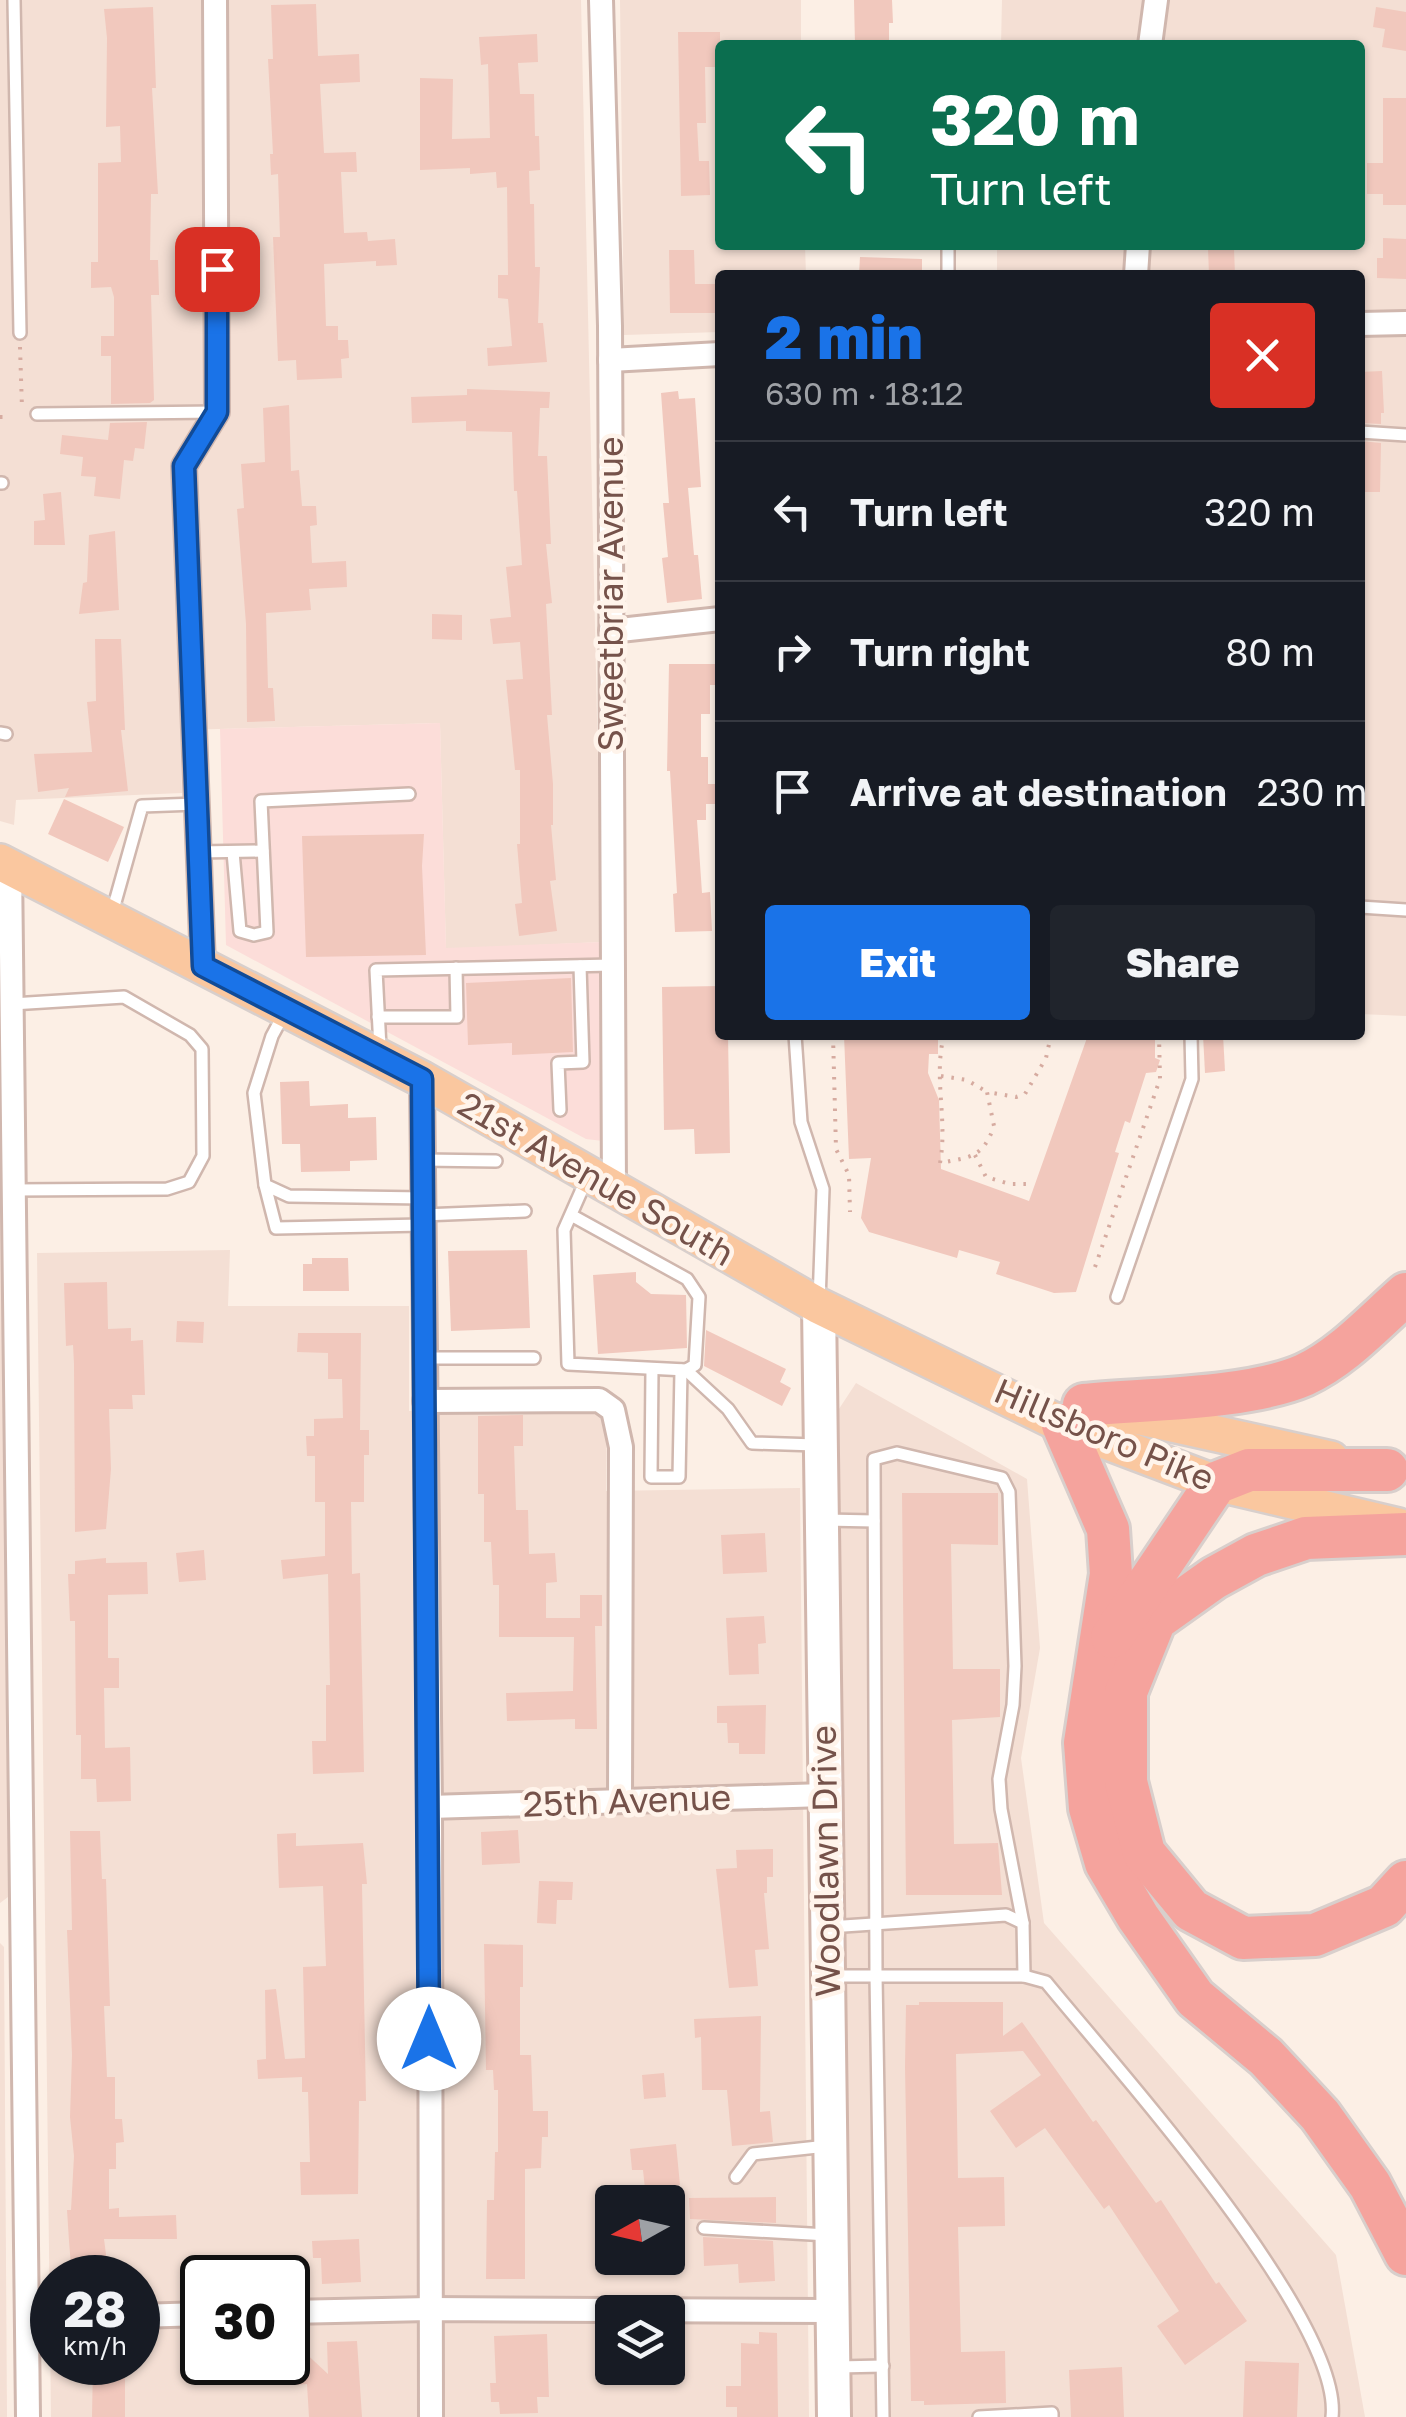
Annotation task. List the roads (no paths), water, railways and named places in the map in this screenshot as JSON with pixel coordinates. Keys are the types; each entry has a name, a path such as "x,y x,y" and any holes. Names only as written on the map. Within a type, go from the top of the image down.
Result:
{"highway":[{"path":"1406,1294 1340,1352 1306,1374 1275,1386 1073,1415 1108,1529 1111,1574 1085,1743 1090,1808 1106,1863 1138,1917 1196,1998 1266,2058 1320,2115 1370,2185 1406,2254"},
{"path":"1102,1651 1216,1483 1249,1470 1397,1472"},
{"path":"1406,1531 1306,1538 1256,1554 1154,1620 1126,1692 1126,1782 1144,1853 1191,1910 1243,1938 1316,1935 1384,1906 1406,1882"}],"main road":[{"name":"21st Avenue South","path":"5,864 422,1079 819,1306 980,1384"},
{"name":"Woodlawn Drive","path":"819,1306 834,2417"},
{"name":"Hillsboro Pike","path":"980,1384 1073,1415 1216,1483 1406,1531"},
{"name":"Hillsboro Pike","path":"1073,1415 1397,1472"}],"street":[{"path":"203,966 184,466 217,412 216,0"},
{"name":"Sweetbriar Avenue","path":"600,0 610,360 613,964 602,1181"},
{"path":"1151,40 1156,0"},
{"path":"1365,324 1406,323"},
{"path":"610,360 715,354"},
{"path":"611,631 715,620"},
{"path":"5,864 14,1190 12,1918 28,2417"},
{"path":"422,1079 432,2417"},
{"path":"425,1401 599,1400 613,1410 621,1448 620,1801"},
{"name":"25th Avenue","path":"430,1807 824,1794"},
{"path":"310,2312 833,2311"}],"lane":[{"path":"14,0 20,333"},
{"path":"37,414 217,412"},
{"path":"1365,432 1406,435"},
{"path":"234,852 237,924 240,931 254,935 267,932 261,801 410,794"},
{"path":"111,918 142,806 196,804"},
{"path":"198,852 263,851"},
{"path":"1365,907 1406,910"},
{"path":"381,1058 376,970 613,964"},
{"path":"560,1110 558,1063 583,1062 580,966"},
{"path":"378,1017 458,1018 456,968"},
{"path":"8,991 124,998 190,1034 202,1048 203,1156 189,1182 167,1189 14,1190"},
{"path":"287,1008 272,1036 254,1093 265,1186 276,1228 423,1212 525,1211"},
{"path":"795,1040 801,1122 823,1188 819,1306"},
{"path":"1116,1297 1192,1080 1191,1040"},
{"path":"423,1160 496,1161"},
{"path":"570,1215 687,1279 699,1297 695,1365 684,1370 568,1364 564,1230 570,1215 602,1181"},
{"path":"265,1186 289,1196 423,1212"},
{"path":"425,1358 534,1358"},
{"path":"652,1368 651,1477 680,1477 684,1370"},
{"path":"684,1370 728,1410 752,1444 820,1445"},
{"path":"883,2417 875,1923 874,1459 897,1453 1002,1478 1011,1506 1015,1666 1013,1704 1000,1779 1001,1809 1023,1923 1024,1976"},
{"path":"820,1520 874,1520"},
{"path":"829,1926 1006,1915 1023,1923"},
{"path":"830,1976 1024,1976 1046,1982 1268,2261 1319,2350 1332,2417"},
{"path":"736,2177 753,2154 831,2145"},
{"path":"704,2228 832,2235"},
{"path":"834,2367 882,2366"},
{"path":"979,2417 1052,2413 1052,2417"}]}
